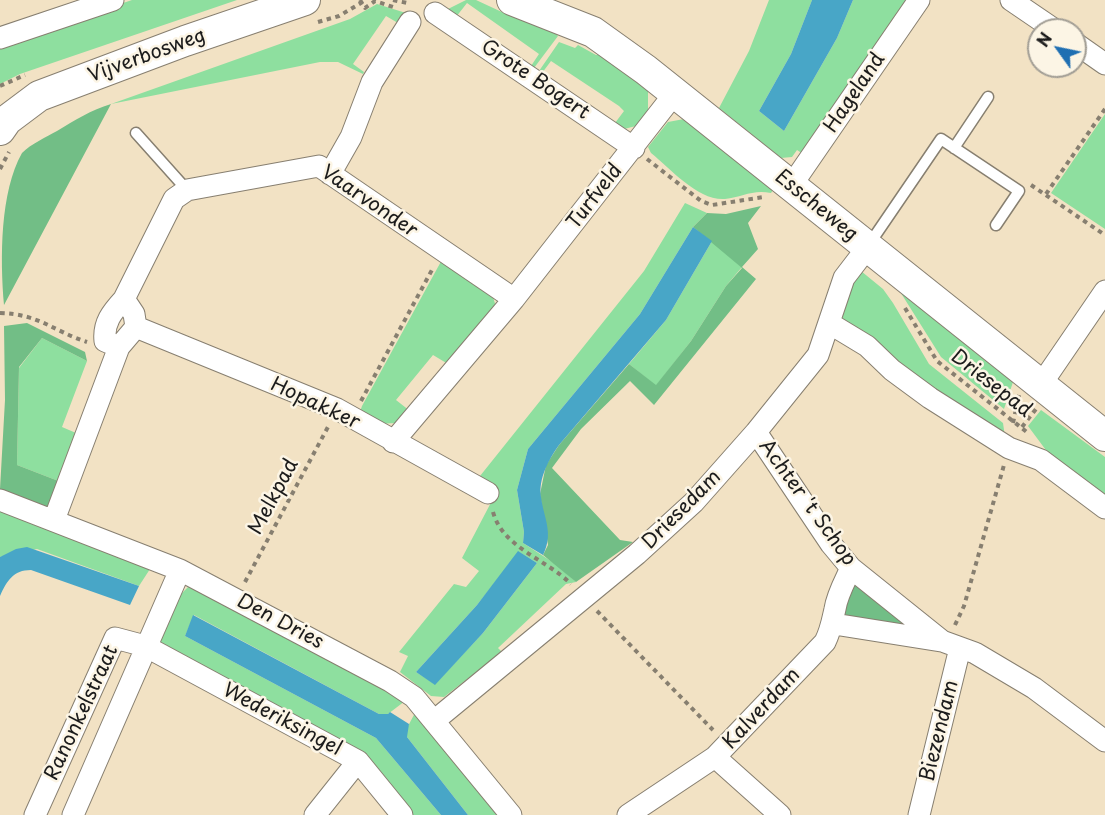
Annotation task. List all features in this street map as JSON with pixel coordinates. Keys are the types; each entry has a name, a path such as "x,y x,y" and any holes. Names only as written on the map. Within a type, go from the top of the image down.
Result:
{"street":[{"path":"0,38 113,0"},
{"name":"Vijverbosweg","path":"0,130 8,120 39,96 185,41 305,0"},
{"name":"Esscheweg","path":"512,0 593,32 675,93 781,192 867,248 1105,436"},
{"name":"Hageland","path":"781,192 919,0"},
{"path":"1011,0 1037,18"},
{"name":"Grote Bogert","path":"435,13 634,148"},
{"path":"330,174 351,137 372,82 410,22"},
{"path":"1087,52 1105,64"},
{"name":"Turfveld","path":"393,442 514,299 675,93"},
{"name":"Vaarvonder","path":"186,190 319,166 442,252"},
{"path":"112,344 104,330 111,313 124,299 174,199 186,190"},
{"name":"Driesedam","path":"434,721 585,598 694,501 756,432 818,355 844,278 867,248"},
{"path":"442,252 514,299"},
{"path":"1040,386 1105,291"},
{"path":"54,520 112,344 136,327 134,314 124,299"},
{"path":"829,323 867,346 892,370 930,398 1009,448 1041,460 1105,508"},
{"name":"Hopakker","path":"136,327 345,415 489,493"},
{"name":"Achter 't Schop","path":"756,432 831,544 852,568 950,644"},
{"name":"Den Dries","path":"0,500 180,570 390,681 414,698 511,815"},
{"name":"Kalverdam","path":"628,815 721,752 825,642 834,624 835,609 852,568"},
{"name":"Ranonkelstraat","path":"73,815 180,570"},
{"name":"Achter 't Schop","path":"834,624 950,644 975,653 1034,688 1105,741"},
{"name":"Ranonkelstraat","path":"35,815 115,638 145,646"},
{"name":"Biezendam","path":"919,815 950,644"},
{"name":"Wederiksingel","path":"145,646 358,761 402,815"},
{"path":"721,752 780,815"},
{"path":"315,815 358,761"}],"lane":[{"path":"954,148 988,97"},
{"path":"136,133 186,190"},
{"path":"867,248 941,139 1019,190 996,225"}],"path":[{"path":"1046,194 1105,109"},
{"path":"634,148 701,201 712,205 727,205 781,192"},
{"path":"1019,190 1028,183 1105,235"},
{"name":"Melkpad","path":"237,599 345,415 359,404 442,252"},
{"name":"Driesepad","path":"900,299 937,361 1022,427 1034,439 1041,460"},
{"path":"0,313 19,313 37,318 85,342 112,344"},
{"path":"950,644 1009,448 1018,396 1023,390 1040,386 1042,401 1009,448"},
{"path":"489,493 497,524 506,537 555,569 585,598 660,677 700,714 721,752"}],"green space":[{"path":"132,0 237,0 20,74 0,84 0,45"},
{"path":"466,0 476,0 504,13 550,27 558,36 534,68 531,66 539,54 467,3 456,17 446,10"},
{"path":"769,0 812,0 791,54 759,111 784,131 837,38 853,0 908,0 803,154 797,150 792,157 781,158 719,108 749,51"},
{"path":"377,4 406,13 398,23 386,16 353,64 364,72 363,74 338,62 320,62 111,104 350,19"},
{"path":"559,42 575,48 578,45 596,55 607,54 648,90 648,110 636,126 624,129 615,123 624,111 619,106 551,61 542,73 539,71"},
{"path":"111,104 4,305 3,226 9,187 22,153 77,119"},
{"path":"1105,114 1105,229 1051,193"},
{"path":"684,119 775,187 771,193 759,192 725,199 715,198 695,190 676,175 651,153 648,147 668,122"},
{"path":"685,203 707,213 693,227 640,314 528,449 517,490 524,532 523,543 557,565 576,582 566,584 498,648 502,652 444,697 431,696 400,672 408,656 399,652 454,584 466,587 479,571 462,558 497,491 481,483 483,478 480,476 644,271","holes":["519,552 537,563 483,633 435,684 416,672 477,605"]},
{"path":"761,206 748,223 758,249 742,267 756,279 654,405 630,381 581,429 552,468 620,540 633,542 576,582 543,555 548,545 540,494 546,465 559,445 629,364 656,385 691,341 726,286 742,268 693,227 707,213 726,214"},
{"path":"712,241 742,267 726,286 691,341 656,386 629,364 666,320"},
{"path":"444,256 493,297 496,307 448,364 433,355 396,400 410,411 397,423 375,424 360,412 362,406"},
{"path":"861,271 883,289 929,364 1003,423 1005,437 915,381 839,318 850,285"},
{"path":"894,282 1013,382 1004,409 941,357"},
{"path":"27,323 85,352 87,361 42,338 19,367 17,465 61,482 47,510 4,493 0,489 5,400 4,326"},
{"path":"42,338 87,361 62,427 76,433 61,482 17,465 19,368"},
{"path":"1041,410 1105,457 1105,500 1054,461 1028,426"},
{"path":"0,509 150,569 139,586 37,549 0,557"},
{"path":"855,578 903,620 901,627 840,616"},
{"path":"190,585 405,701 388,714 379,714 194,615 185,636 376,738 441,815 410,815 370,764 158,644 180,595"},
{"path":"416,711 500,815 468,815 407,737 407,728"}],"water":[{"path":"812,0 853,0 837,38 784,131 759,111 791,54"},
{"path":"693,227 712,241 666,320 559,445 548,463 541,483 541,497 548,533 543,555 523,543 524,532 517,490 528,449 640,314"},
{"path":"27,547 139,586 130,605 31,570 11,577 0,596 0,557 16,549"},
{"path":"518,551 537,563 483,633 435,685 416,672 477,605"},
{"path":"193,615 379,714 390,712 409,724 407,737 468,815 441,815 376,738 185,636"}]}
